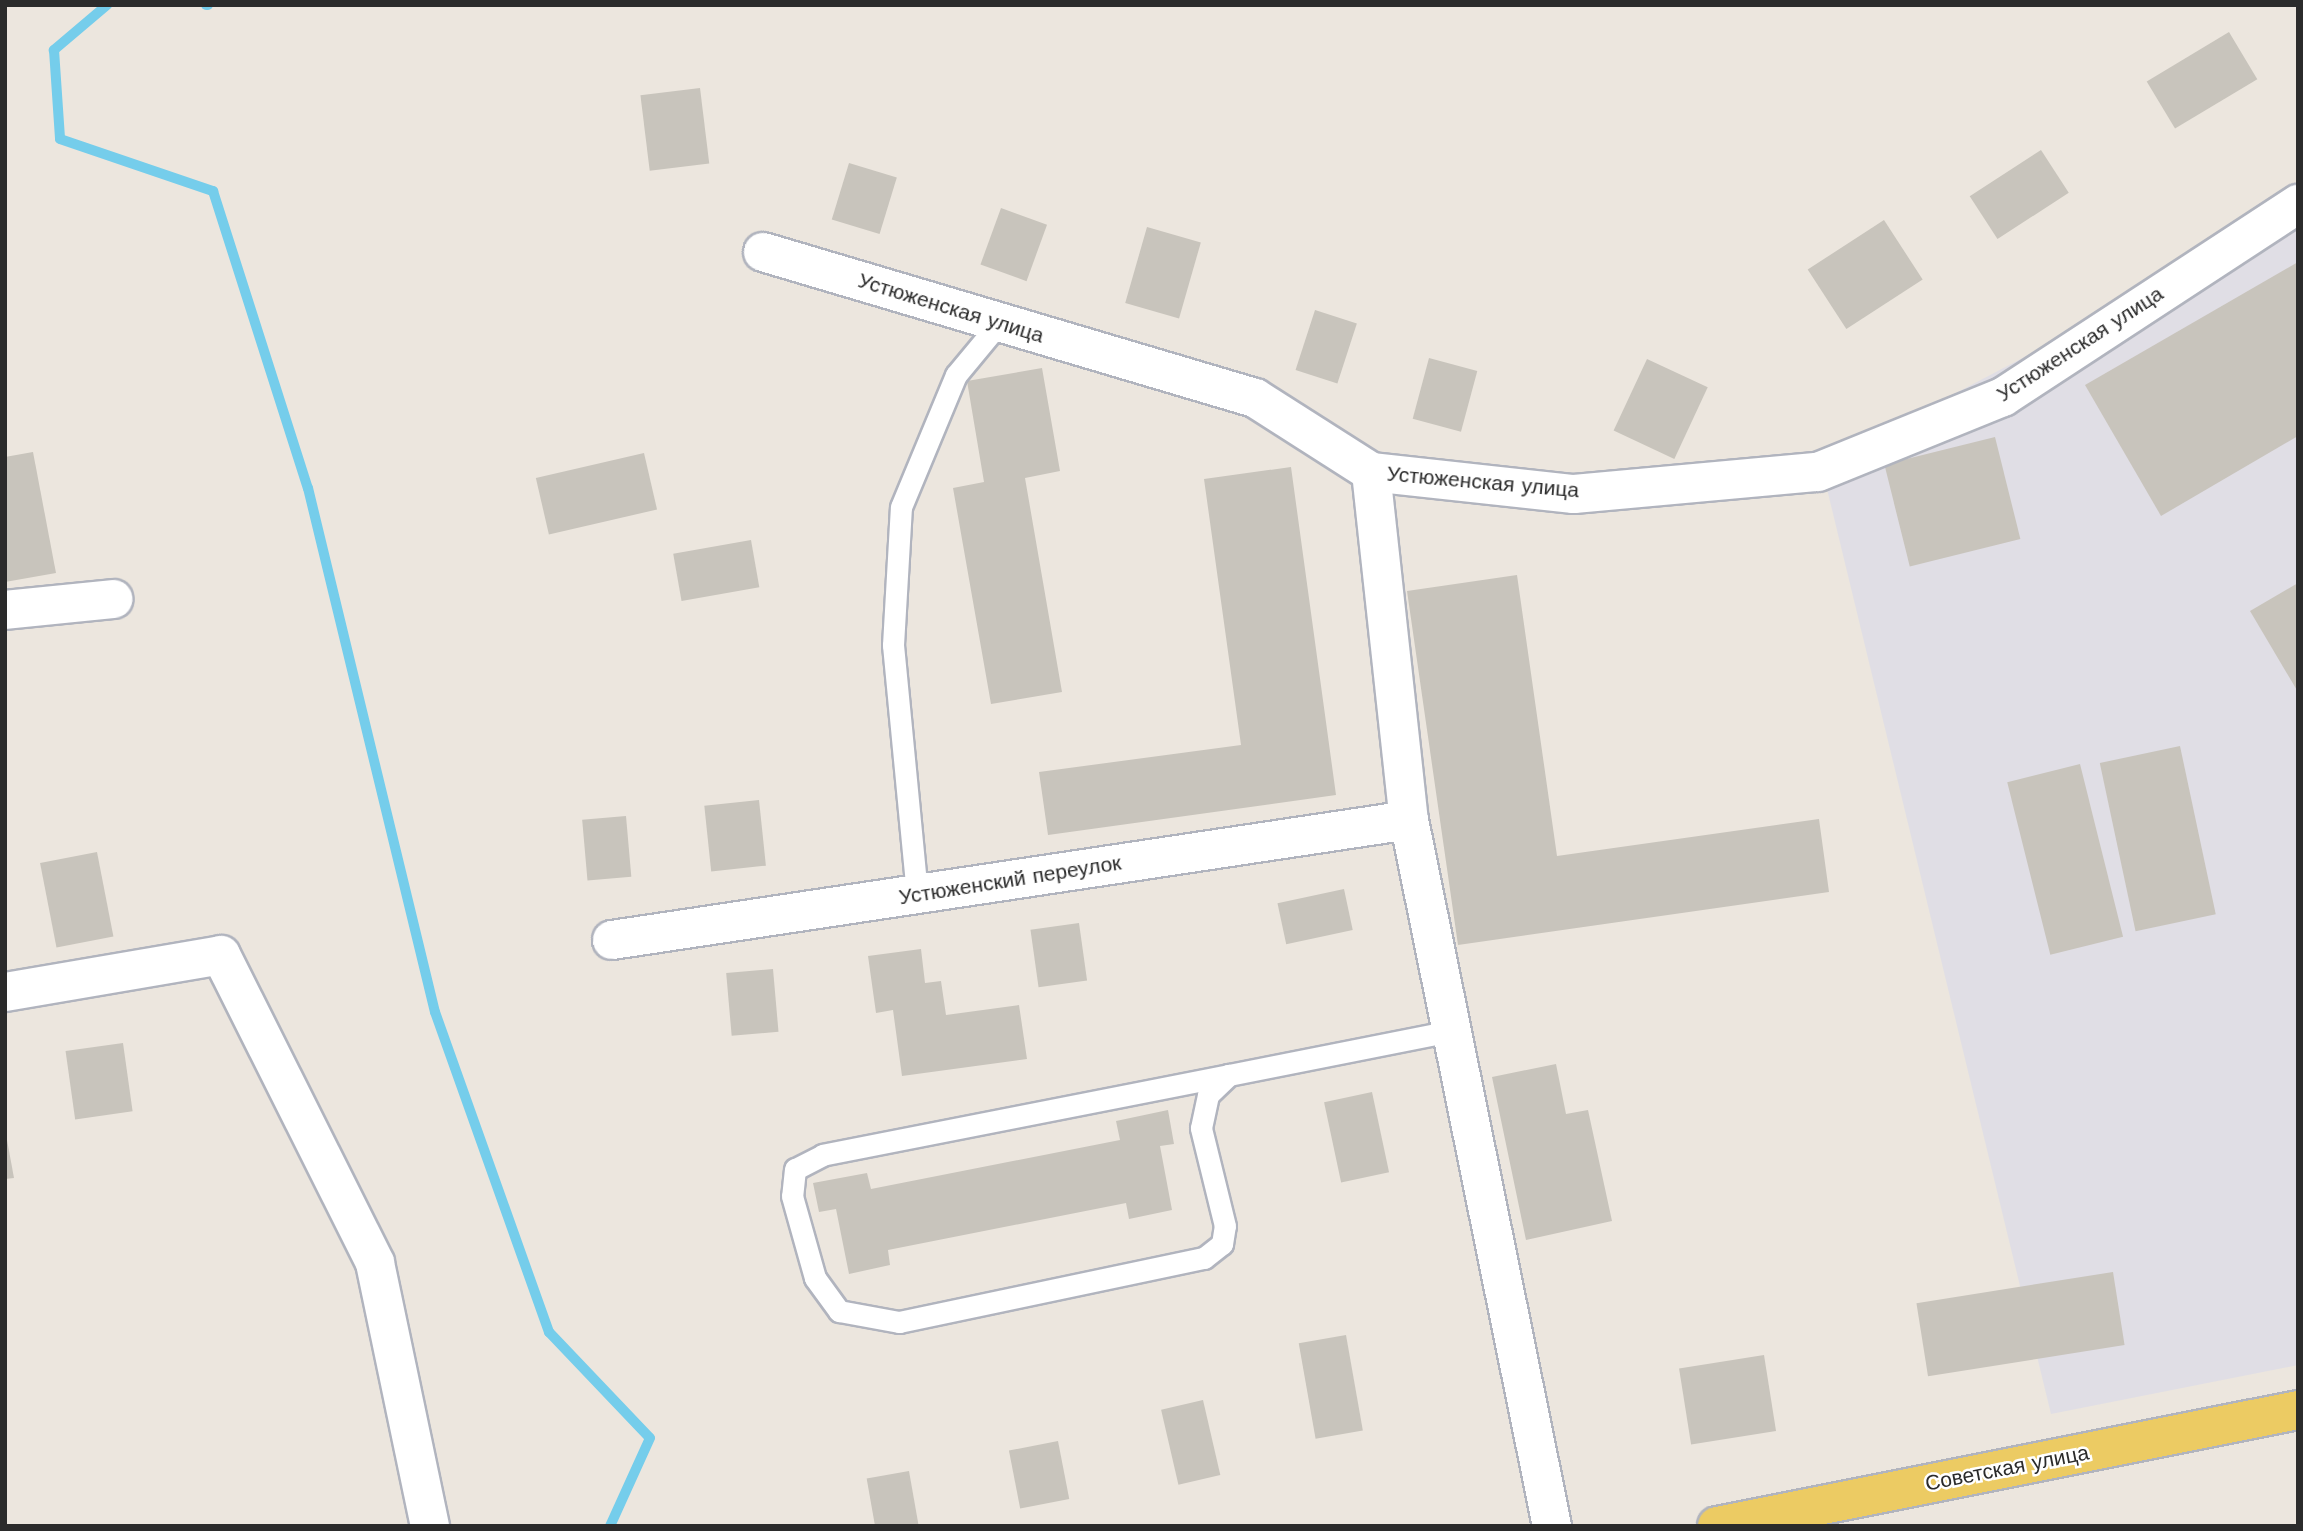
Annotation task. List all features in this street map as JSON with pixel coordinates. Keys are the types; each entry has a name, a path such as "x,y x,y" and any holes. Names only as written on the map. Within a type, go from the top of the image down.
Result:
{"main road":[{"name":"Советская улица","path":"1717,1526 2298,1410"}],"street":[{"name":"Устюженская улица","path":"763,252 1255,398 1371,472 1574,494 1818,472 2003,397 2298,204"},
{"path":"1371,472 1409,820 1552,1526"},
{"path":"5,610 113,599"},
{"name":"Устюженский переулок","path":"612,940 1409,820"},
{"path":"5,992 220,955 375,1262 430,1526"}],"lane":[{"path":"917,894 893,645 901,507 956,375 1000,322"},
{"path":"1228,1075 1208,1095 1201,1128 1225,1226 1222,1244 1204,1258 899,1322 839,1311 815,1278 792,1196 795,1170 813,1160 1228,1075 1451,1031"}],"shaded area":[{"path":"2298,213 2298,1365 2051,1414 1821,464"}],"building":[{"path":"2229,32 2257,79 2175,129 2147,81"},
{"path":"700,88 709,163 650,171 640,95"},
{"path":"2041,150 2069,193 1997,239 1970,196"},
{"path":"849,163 897,178 880,234 832,219"},
{"path":"1001,208 1047,225 1027,281 980,264"},
{"path":"1884,220 1923,280 1846,329 1808,270"},
{"path":"1147,227 1201,242 1179,318 1125,303"},
{"path":"2298,262 2298,436 2161,516 2085,385"},
{"path":"1315,310 1357,324 1337,384 1296,370"},
{"path":"1429,358 1477,371 1461,432 1413,419"},
{"path":"1647,359 1708,387 1674,459 1614,431"},
{"path":"1042,368 1060,471 1025,478 1062,692 991,704 953,488 984,482 967,381"},
{"path":"1995,437 2020,539 1910,566 1884,465"},
{"path":"33,452 56,573 5,582 5,457"},
{"path":"644,453 657,510 549,534 536,478"},
{"path":"1291,467 1336,795 1048,835 1039,772 1241,745 1204,479"},
{"path":"751,540 759,587 682,601 673,554"},
{"path":"1517,575 1557,856 1819,819 1829,892 1458,945 1407,591"},
{"path":"2298,583 2298,692 2250,611"},
{"path":"2180,746 2216,914 2136,931 2100,763"},
{"path":"2080,764 2123,937 2050,955 2007,782"},
{"path":"759,800 766,866 711,871 704,806"},
{"path":"626,816 631,877 587,881 582,820"},
{"path":"97,852 113,936 56,947 40,863"},
{"path":"1344,889 1353,930 1286,944 1277,903"},
{"path":"1079,923 1087,980 1039,987 1030,930"},
{"path":"921,949 925,983 941,981 946,1015 1019,1005 1027,1059 902,1076 893,1010 876,1013 868,956"},
{"path":"773,969 778,1032 732,1036 726,973"},
{"path":"123,1043 133,1111 75,1119 66,1051"},
{"path":"1556,1064 1566,1114 1588,1110 1612,1221 1526,1240 1492,1077"},
{"path":"1372,1092 1389,1172 1341,1182 1324,1102"},
{"path":"1168,1110 1174,1144 1160,1146 1172,1210 1129,1219 1126,1203 888,1250 890,1265 849,1274 836,1209 819,1212 813,1183 867,1173 871,1189 1120,1140 1116,1121"},
{"path":"5,1129 14,1178 5,1179"},
{"path":"2113,1272 2125,1345 1928,1376 1916,1303"},
{"path":"1346,1335 1363,1431 1316,1439 1299,1343"},
{"path":"1764,1355 1776,1431 1691,1445 1679,1368"},
{"path":"1203,1400 1220,1475 1178,1485 1161,1410"},
{"path":"1058,1441 1069,1499 1020,1508 1009,1451"},
{"path":"909,1471 918,1524 875,1526 867,1478"}],"waterway":[{"path":"107,5 54,50 60,139 213,191 308,488 435,1012 549,1332 650,1438 610,1526"}]}
